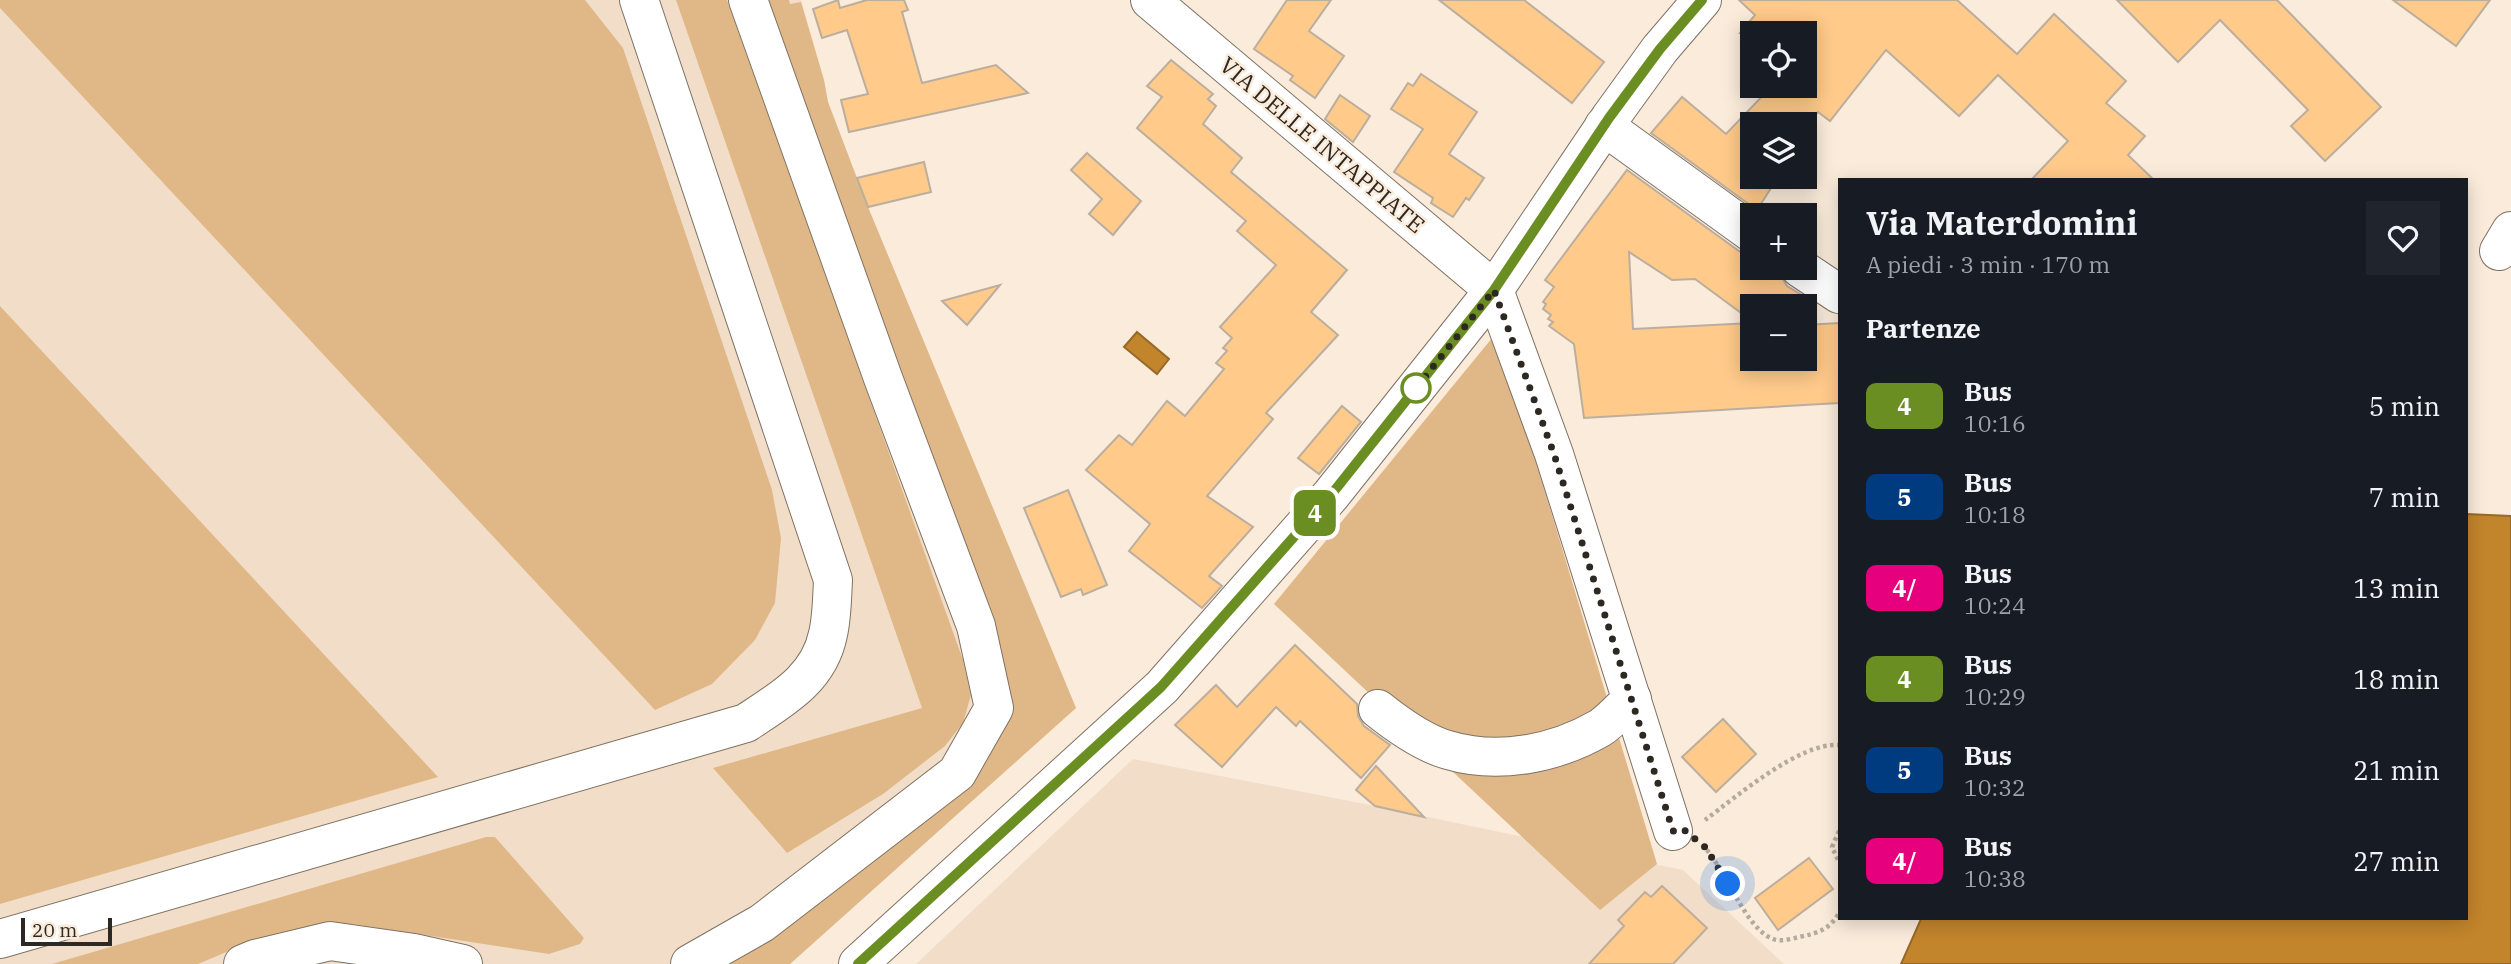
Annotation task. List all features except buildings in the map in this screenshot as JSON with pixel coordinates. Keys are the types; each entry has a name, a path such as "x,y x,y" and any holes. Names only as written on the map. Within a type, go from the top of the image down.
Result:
{"street":[{"path":"0,939 746,723 797,689 819,662 828,634 834,580 639,0"},
{"path":"690,964 762,923 957,773 994,708 976,626 883,378 748,0"},
{"name":"VIA DELLE INTAPPIATE","path":"1150,0 1494,290"},
{"path":"858,964 1161,687 1331,495 1494,290 1604,126 1660,49 1702,0"},
{"path":"1604,126 1740,224"},
{"path":"1817,279 1838,293"},
{"path":"1494,290 1554,454 1632,699 1678,830"},
{"path":"1378,709 1398,725 1447,750 1483,756 1519,756 1555,748 1601,727 1632,699"},
{"path":"243,964 330,941 414,953 463,964"}],"path":[{"path":"1678,830 1697,827 1779,765 1829,745 1838,745"},
{"path":"1678,830 1706,848 1750,920 1772,939 1784,941 1821,932 1833,923 1838,915"},
{"path":"1838,833 1832,847 1838,860"}],"shaded area":[{"path":"0,0 801,0 828,102 868,207 1076,708 790,964 0,964"},
{"path":"0,0 585,0 623,48 772,490 781,538 775,603 755,640 712,684 655,710 0,8"},
{"path":"676,0 727,0 963,660 971,695 963,723 945,746 883,794 787,853 713,768 922,708"},
{"path":"761,0 789,0 790,4 801,2 828,102 868,207 1076,708 790,964 730,964 1000,727"},
{"path":"0,306 438,777 0,904"},
{"path":"1137,332 1169,359 1157,374 1124,347"},
{"path":"1497,332 1657,864 1600,910 1274,604"},
{"path":"2468,514 2511,516 2511,964 1901,964 1921,920 2468,920"},
{"path":"1133,759 1683,870 1784,964 916,964"},
{"path":"486,837 495,837 584,938 580,944 549,954 352,924 314,927 243,945 198,964 52,964"}],"bus line":[{"name":"4","path":"858,964 1161,687 1331,495 1494,290 1609,118 1660,49 1702,0"}],"route":[{"path":"1416,388 1413,392 1494,290 1554,454 1673,831 1683,829 1706,848 1728,884"}]}
